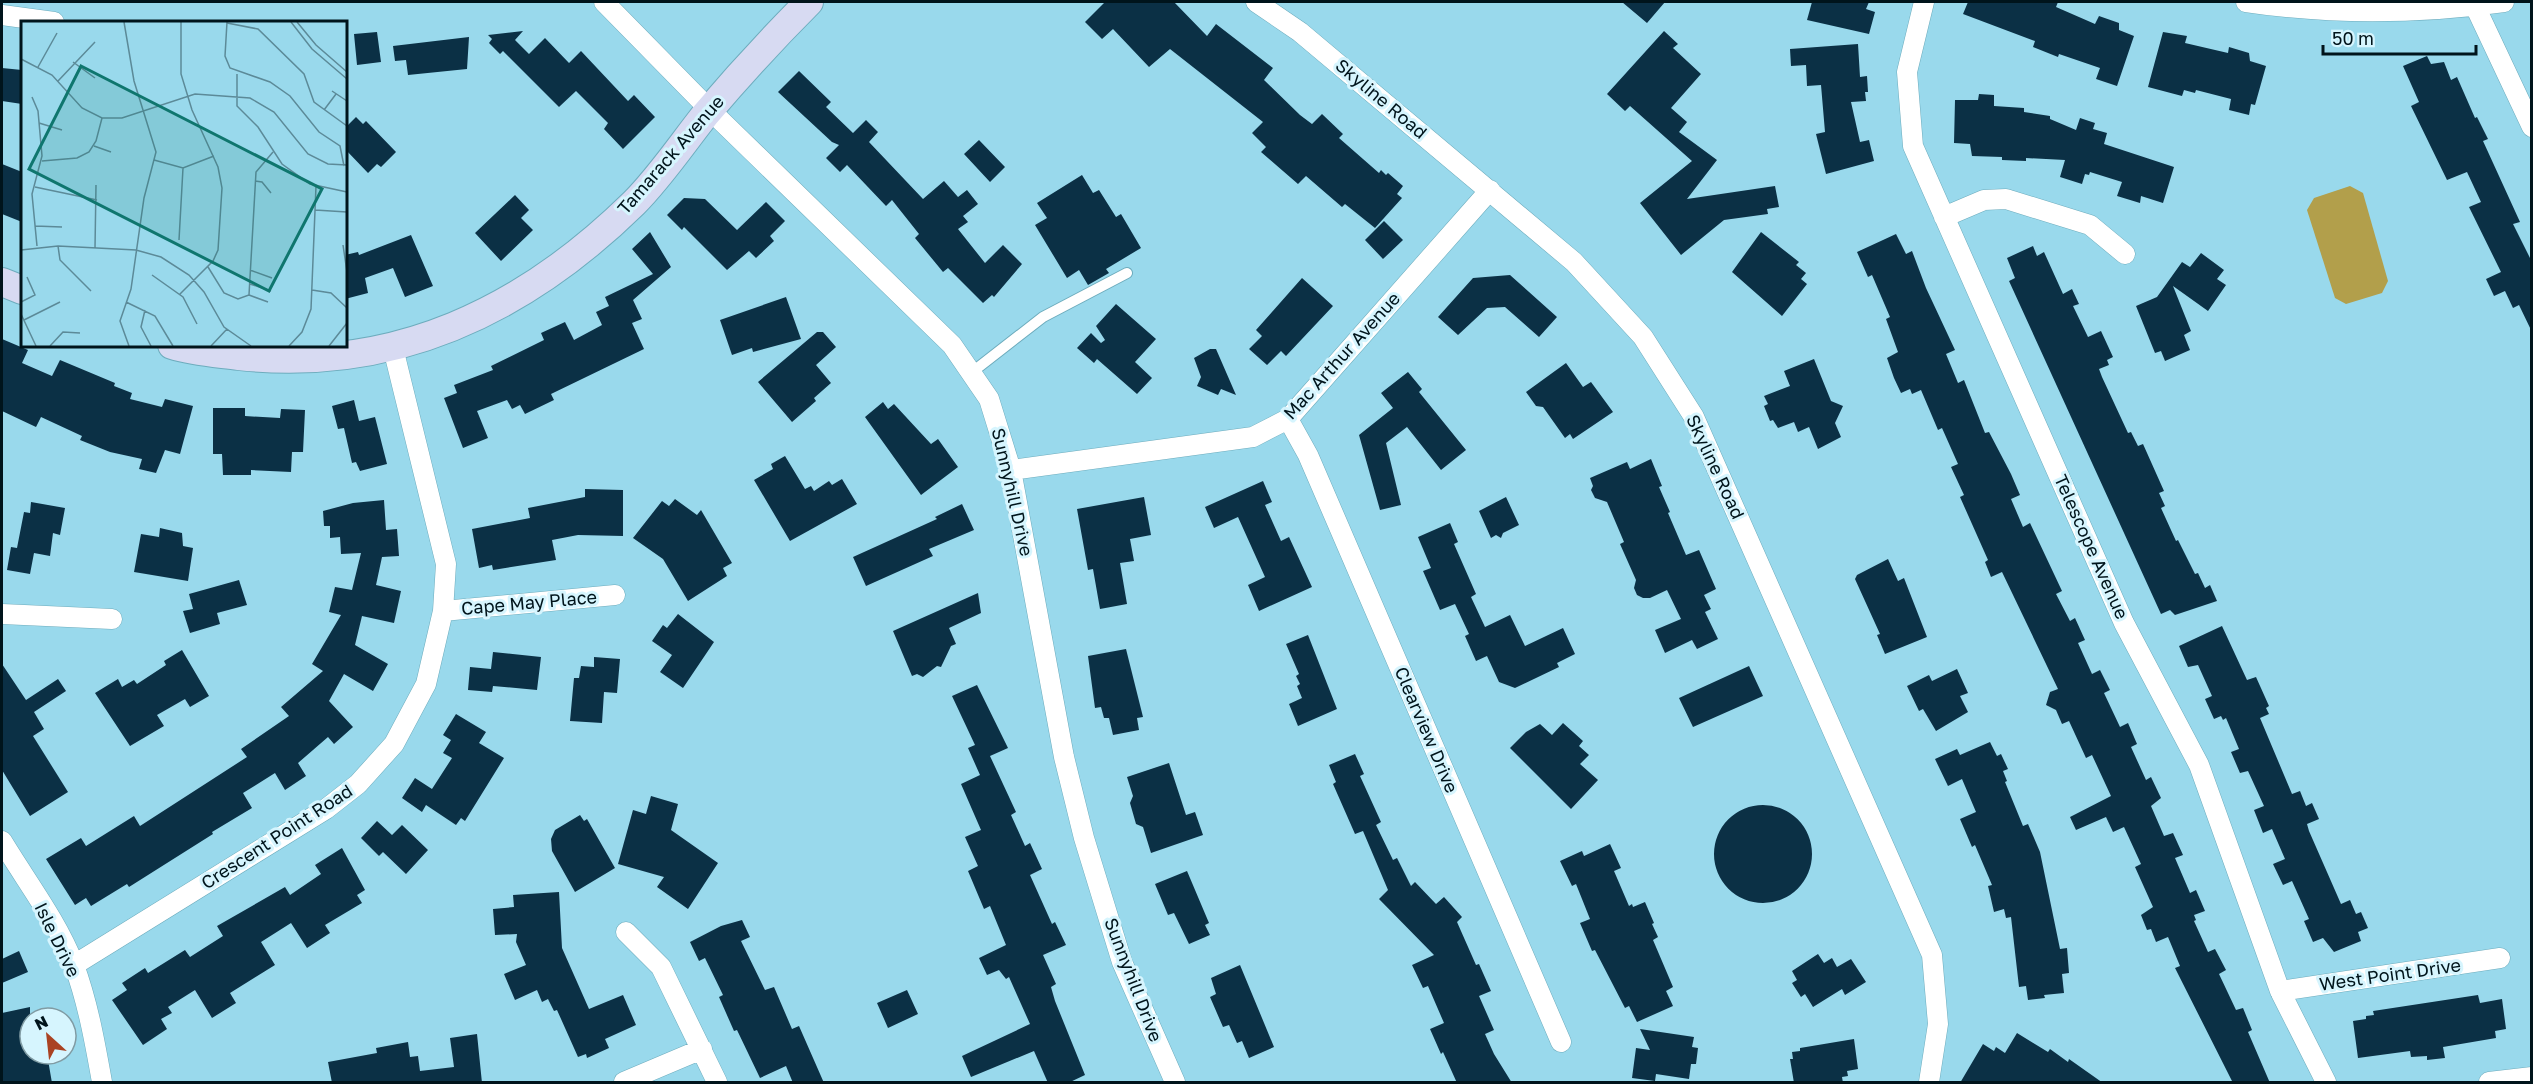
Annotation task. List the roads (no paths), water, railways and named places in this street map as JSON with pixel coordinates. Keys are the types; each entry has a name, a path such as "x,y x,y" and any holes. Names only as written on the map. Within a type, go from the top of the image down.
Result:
{"main road":[{"name":"Tamarack Avenue","path":"175,346 187,350 284,361 336,357 393,348 442,332 524,292 566,263 635,202 710,110 809,2"},
{"path":"2,282 21,290"}],"street":[{"name":"Sunnyhill Drive","path":"604,2 710,110 952,345 989,399 1011,471 1064,757 1084,838 1122,962 1175,1083"},
{"name":"Skyline Road","path":"1256,2 1300,32 1574,262 1643,337 1694,417 1932,955 1938,1024 1929,1083"},
{"name":"Telescope Avenue","path":"1924,2 1907,72 1913,146 2124,623 2199,765 2280,991 2326,1083"},
{"path":"2246,2 2338,12 2413,12 2504,2"},
{"path":"2475,6 2532,126"},
{"path":"2,15 47,21"},
{"name":"Mac Arthur Avenue","path":"1011,471 1253,437 1288,419 1490,190"},
{"path":"1944,217 1984,200 2006,199 2090,225 2125,254"},
{"name":"Crescent Point Road","path":"74,965 326,809 358,784 394,744 426,684 443,612 446,564 393,348"},
{"name":"Clearview Drive","path":"1288,419 1308,455 1561,1042"},
{"name":"Cape May Place","path":"443,612 615,595"},
{"path":"2,614 112,619"},
{"name":"Isle Drive","path":"2,841 52,923 74,965 93,1032 102,1083"},
{"path":"626,932 661,967 717,1083"},
{"name":"West Point Drive","path":"2280,991 2500,958"},
{"path":"624,1083 702,1049"},
{"path":"2489,1083 2532,1077"}],"lane":[{"path":"971,373 1043,317 1127,273"}]}
